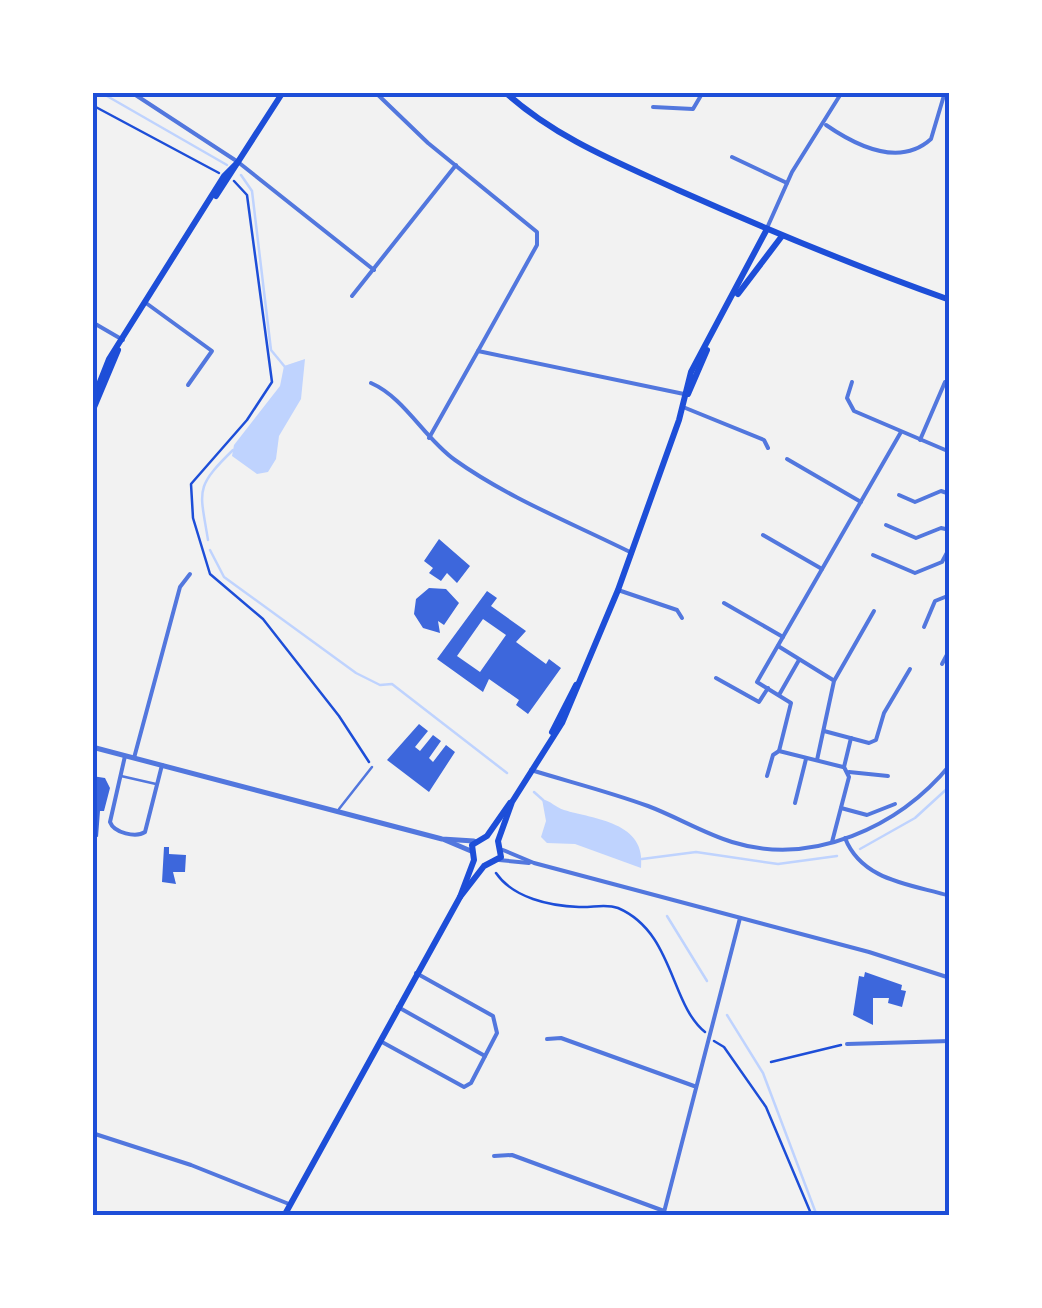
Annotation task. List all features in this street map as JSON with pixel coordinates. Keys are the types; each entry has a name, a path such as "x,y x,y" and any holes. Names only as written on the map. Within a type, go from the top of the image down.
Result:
{"main road":[{"path":"92,402 109,359 282,92"},
{"path":"504,92 564,136 782,236 950,300"},
{"path":"460,896 474,860 474,841 486,836 512,802 579,680 632,554 691,372 766,229"},
{"path":"733,298 782,236"},
{"path":"92,412 118,349"},
{"path":"498,841 512,802"},
{"path":"284,1216 460,896 484,866 499,860 502,850 498,841 486,836"},
{"path":"474,860 484,866"}],"street":[{"path":"131,92 238,162 374,270"},
{"path":"375,92 538,236 429,438"},
{"path":"653,107 693,109 703,92"},
{"path":"766,229 787,183 842,92"},
{"path":"826,124 856,145 878,152 913,150 931,139 945,92"},
{"path":"732,158 787,183"},
{"path":"352,296 456,165"},
{"path":"146,303 212,351 188,385"},
{"path":"92,322 124,340"},
{"path":"478,352 687,394"},
{"path":"852,382 847,400 853,410 950,452"},
{"path":"920,440 945,382"},
{"path":"371,383 394,398 429,438 477,474 632,554"},
{"path":"683,406 764,440 768,448"},
{"path":"779,751 791,703 757,682 902,432"},
{"path":"787,459 861,502"},
{"path":"899,495 916,502 941,491 950,494"},
{"path":"886,525 916,538 942,528 950,530"},
{"path":"764,535 822,569"},
{"path":"873,555 916,573 942,562 950,547"},
{"path":"134,758 180,587 190,574"},
{"path":"618,590 676,610 682,618"},
{"path":"924,627 935,602 950,595"},
{"path":"724,603 783,637"},
{"path":"817,760 834,681 874,612"},
{"path":"778,646 834,681"},
{"path":"942,664 950,648"},
{"path":"779,694 800,659"},
{"path":"824,731 870,743 877,739 884,714 910,669"},
{"path":"716,678 759,702 768,688"},
{"path":"832,842 851,738"},
{"path":"92,747 442,839 471,851"},
{"path":"767,776 772,755 779,751 888,776"},
{"path":"125,756 111,826 137,835 146,831 162,766"},
{"path":"795,803 807,758"},
{"path":"531,770 649,806 742,845 784,850 845,838 905,808 950,765"},
{"path":"840,808 868,815 895,804"},
{"path":"845,838 852,856 870,872 950,896"},
{"path":"442,839 474,841"},
{"path":"502,850 534,863 950,978"},
{"path":"499,860 534,863"},
{"path":"494,1156 512,1155 663,1214 740,918"},
{"path":"378,1040 462,1087 470,1084 498,1029 495,1018 416,972"},
{"path":"397,1006 485,1056"},
{"path":"547,1040 561,1038 694,1086"},
{"path":"847,1044 950,1042"},
{"path":"92,1133 191,1164 289,1204"}],"lane":[{"path":"338,811 372,768"},
{"path":"121,776 157,785"}],"path":[{"path":"92,105 222,175"},
{"path":"233,181 244,186 247,194 272,382 248,420 191,484 193,518 210,574 263,619 340,716 372,768"},
{"path":"496,874 514,892 566,905 616,907 642,924 680,986 693,1023 724,1047 766,1107 812,1216"},
{"path":"771,1062 847,1044"}],"water":[{"path":"305,359 301,399 279,436 276,459 268,472 257,474 232,456 234,445 280,386 284,366"},
{"path":"542,799 627,832 641,853 641,868 575,844 547,843 541,837 546,821"}],"building":[{"path":"439,539 470,566 457,583 447,573 441,581 429,573 433,568 424,561"},
{"path":"429,588 446,589 459,603 444,625 438,621 440,633 423,628 414,614 416,599"},
{"path":"487,591 497,598 491,606 526,631 516,642 546,664 549,659 561,668 528,714 516,705 519,700 489,679 483,692 437,659","holes":["483,619 506,635 480,672 457,656"]},
{"path":"419,724 428,731 415,747 420,751 433,735 441,741 429,758 433,762 446,745 455,752 429,792 387,760"},
{"path":"92,776 105,778 110,788 104,811 100,811 98,837 92,835"},
{"path":"164,847 169,847 169,854 186,855 185,872 173,872 176,884 162,882"},
{"path":"865,972 902,985 901,990 906,991 902,1007 888,1003 889,998 873,998 873,1025 853,1015 859,976 864,977"}],"waterway":[{"path":"100,92 227,165"},
{"path":"241,175 252,191 271,350 285,367"},
{"path":"208,540 203,490 233,450"},
{"path":"210,550 224,577 356,673 380,685 392,684 507,773"},
{"path":"860,849 915,818 950,786"},
{"path":"534,792 543,800"},
{"path":"642,859 696,852 778,864 837,856"},
{"path":"667,916 707,981"},
{"path":"727,1015 763,1073 817,1216"}]}
